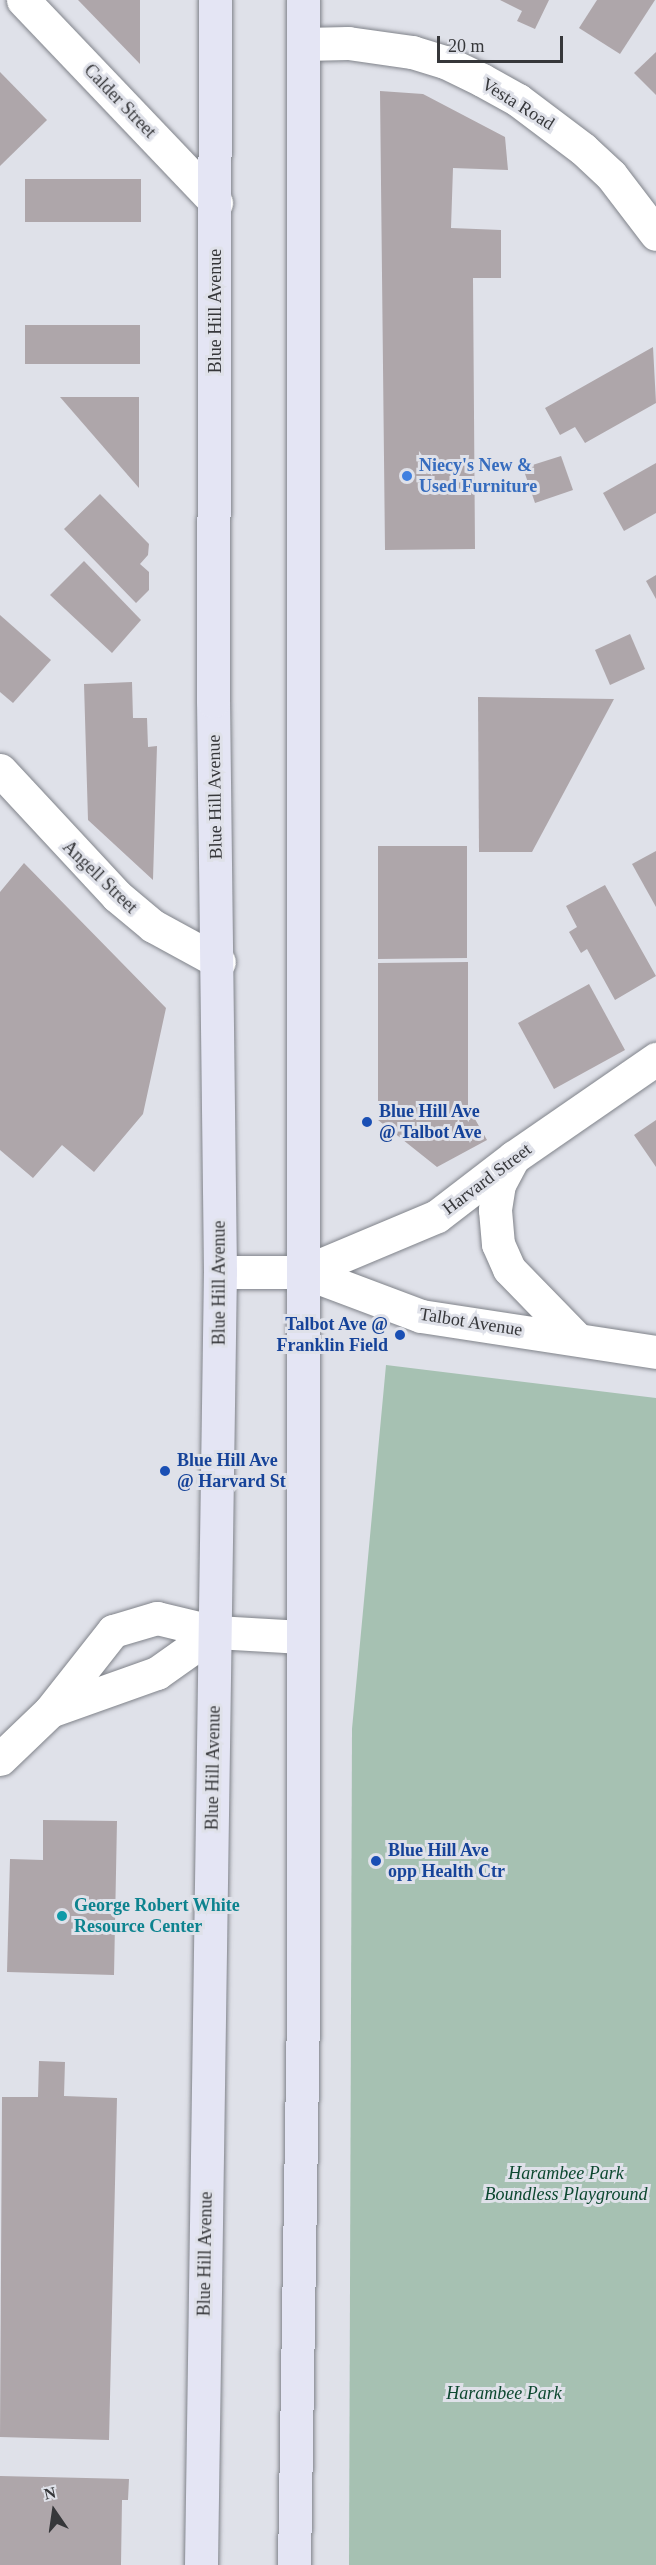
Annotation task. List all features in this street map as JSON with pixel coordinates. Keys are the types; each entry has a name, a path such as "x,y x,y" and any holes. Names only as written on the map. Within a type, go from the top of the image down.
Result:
{"main road":[{"name":"Calder Street","path":"23,0 216,203"},
{"name":"Blue Hill Avenue","path":"201,2565 220,1272 219,962 213,701 215,0"},
{"path":"294,2565 303,2013 303,0"},
{"name":"Vesta Road","path":"303,44 348,43 412,52 445,62 518,100 584,149 623,190 656,234"},
{"name":"Angell Street","path":"0,770 117,896 153,926 219,962"},
{"name":"Harvard Street","path":"304,1272 437,1216 514,1157 656,1059"},
{"path":"514,1157 499,1184 495,1210 498,1244 508,1269 576,1338"},
{"name":"Talbot Avenue","path":"220,1272 304,1272 421,1316 656,1352"},
{"path":"0,1759 50,1711 113,1631 158,1618 215,1632 303,1637"},
{"path":"50,1711 150,1677 215,1632"}],"green space":[{"name":"Harambee Park","path":"386,1365 656,1398 656,2565 349,2565 352,1729"}],"building":[{"path":"78,0 140,0 140,64"},
{"path":"500,0 549,0 535,29 517,21 522,11"},
{"path":"597,0 655,0 620,54 579,28"},
{"path":"656,52 656,95 634,73"},
{"path":"0,72 47,120 0,166"},
{"path":"380,91 423,94 505,137 508,170 453,168 451,228 501,230 501,278 473,278 475,549 385,550"},
{"path":"25,179 141,179 141,222 25,222"},
{"path":"25,325 140,325 140,364 25,364"},
{"path":"653,347 656,403 585,443 575,427 560,435 545,408"},
{"path":"60,397 139,397 139,488"},
{"path":"561,456 573,490 535,503 523,468"},
{"path":"656,463 656,513 624,531 603,493"},
{"path":"100,494 149,544 148,555 140,564 149,572 149,590 136,603 64,529"},
{"path":"84,561 141,620 112,653 50,595"},
{"path":"656,575 656,599 646,581"},
{"path":"0,615 51,660 13,703 0,692"},
{"path":"630,634 645,669 610,685 595,650"},
{"path":"132,682 133,718 147,718 148,747 157,746 153,880 88,820 84,684"},
{"path":"478,697 614,699 532,852 479,852"},
{"path":"378,846 467,846 467,958 378,959"},
{"path":"656,851 656,907 632,864"},
{"path":"24,863 166,1008 143,1114 94,1172 62,1145 33,1178 0,1150 0,892"},
{"path":"605,885 656,976 615,1000 587,949 581,953 569,932 577,927 566,906"},
{"path":"468,962 468,1107 487,1140 437,1167 378,1120 378,963"},
{"path":"589,984 625,1050 554,1089 518,1023"},
{"path":"656,1120 656,1167 634,1135"},
{"name":"George Robert White Resource Center","path":"43,1820 117,1821 114,1975 7,1972 10,1859 43,1860"},
{"path":"39,2061 65,2062 64,2096 117,2098 109,2440 0,2437 2,2097 38,2097"},
{"path":"0,2476 129,2479 128,2500 122,2500 121,2565 0,2565"}],"place":[{"name":"Niecy's New & Used Furniture","path":"407,476"},
{"name":"Blue Hill Ave @ Talbot Ave","path":"367,1122"},
{"name":"Talbot Ave @ Franklin Field","path":"400,1335"},
{"name":"Blue Hill Ave @ Harvard St","path":"165,1471"},
{"name":"Blue Hill Ave opp Health Ctr","path":"376,1861"},
{"name":"George Robert White Resource Center","path":"62,1916"}],"park label":[{"name":"Harambee Park Boundless Playground","path":"566,2184"}]}
